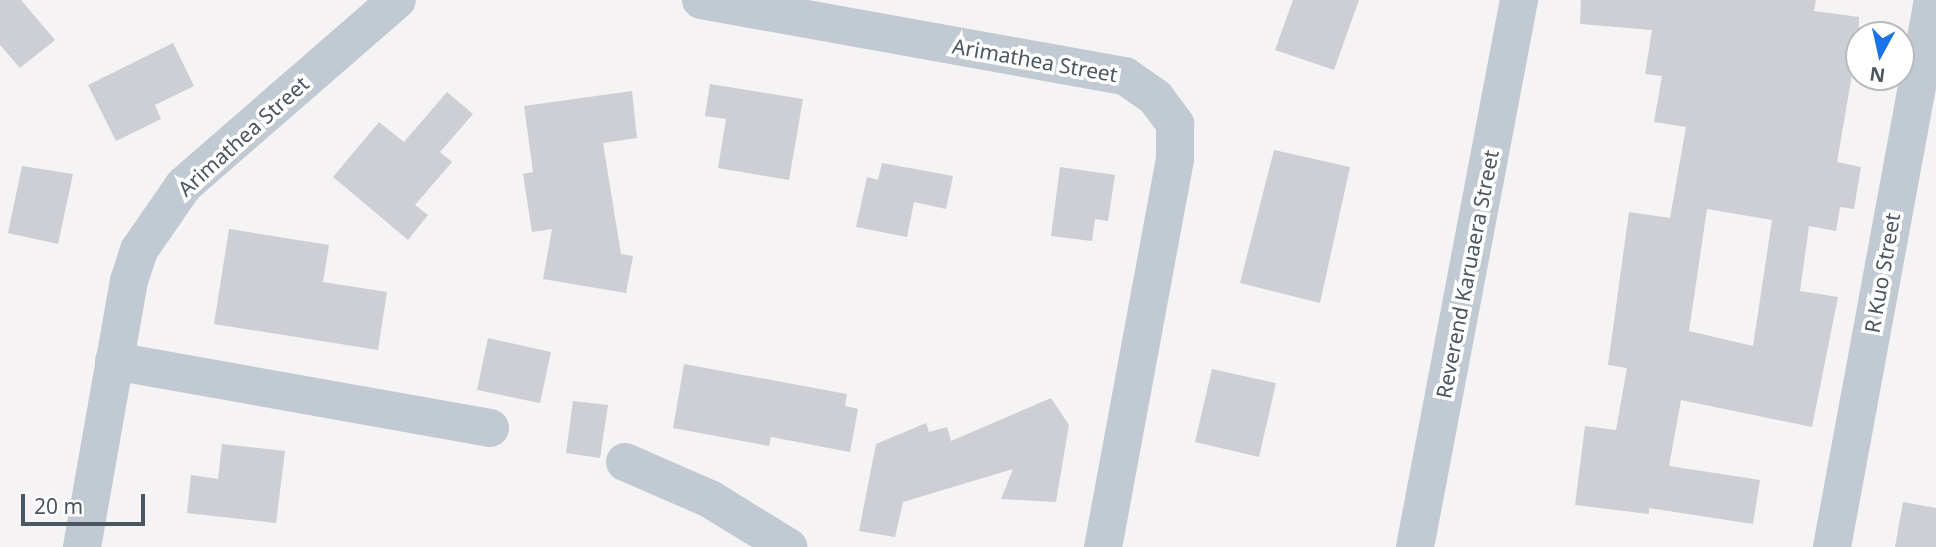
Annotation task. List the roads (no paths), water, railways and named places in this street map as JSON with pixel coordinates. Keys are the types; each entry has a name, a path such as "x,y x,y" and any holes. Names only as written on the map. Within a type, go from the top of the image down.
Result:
{"street":[{"name":"Arimathea Street","path":"82,547 129,281 139,250 157,219 184,185 397,0"},
{"name":"Arimathea Street","path":"701,0 1125,76 1155,97 1175,124 1175,159 1103,547"},
{"name":"Reverend Karuaera Street","path":"1415,547 1519,0"},
{"name":"R Kuo Street","path":"1832,547 1933,0"},
{"path":"114,361 490,428"},
{"path":"625,462 710,499 788,547"}]}
